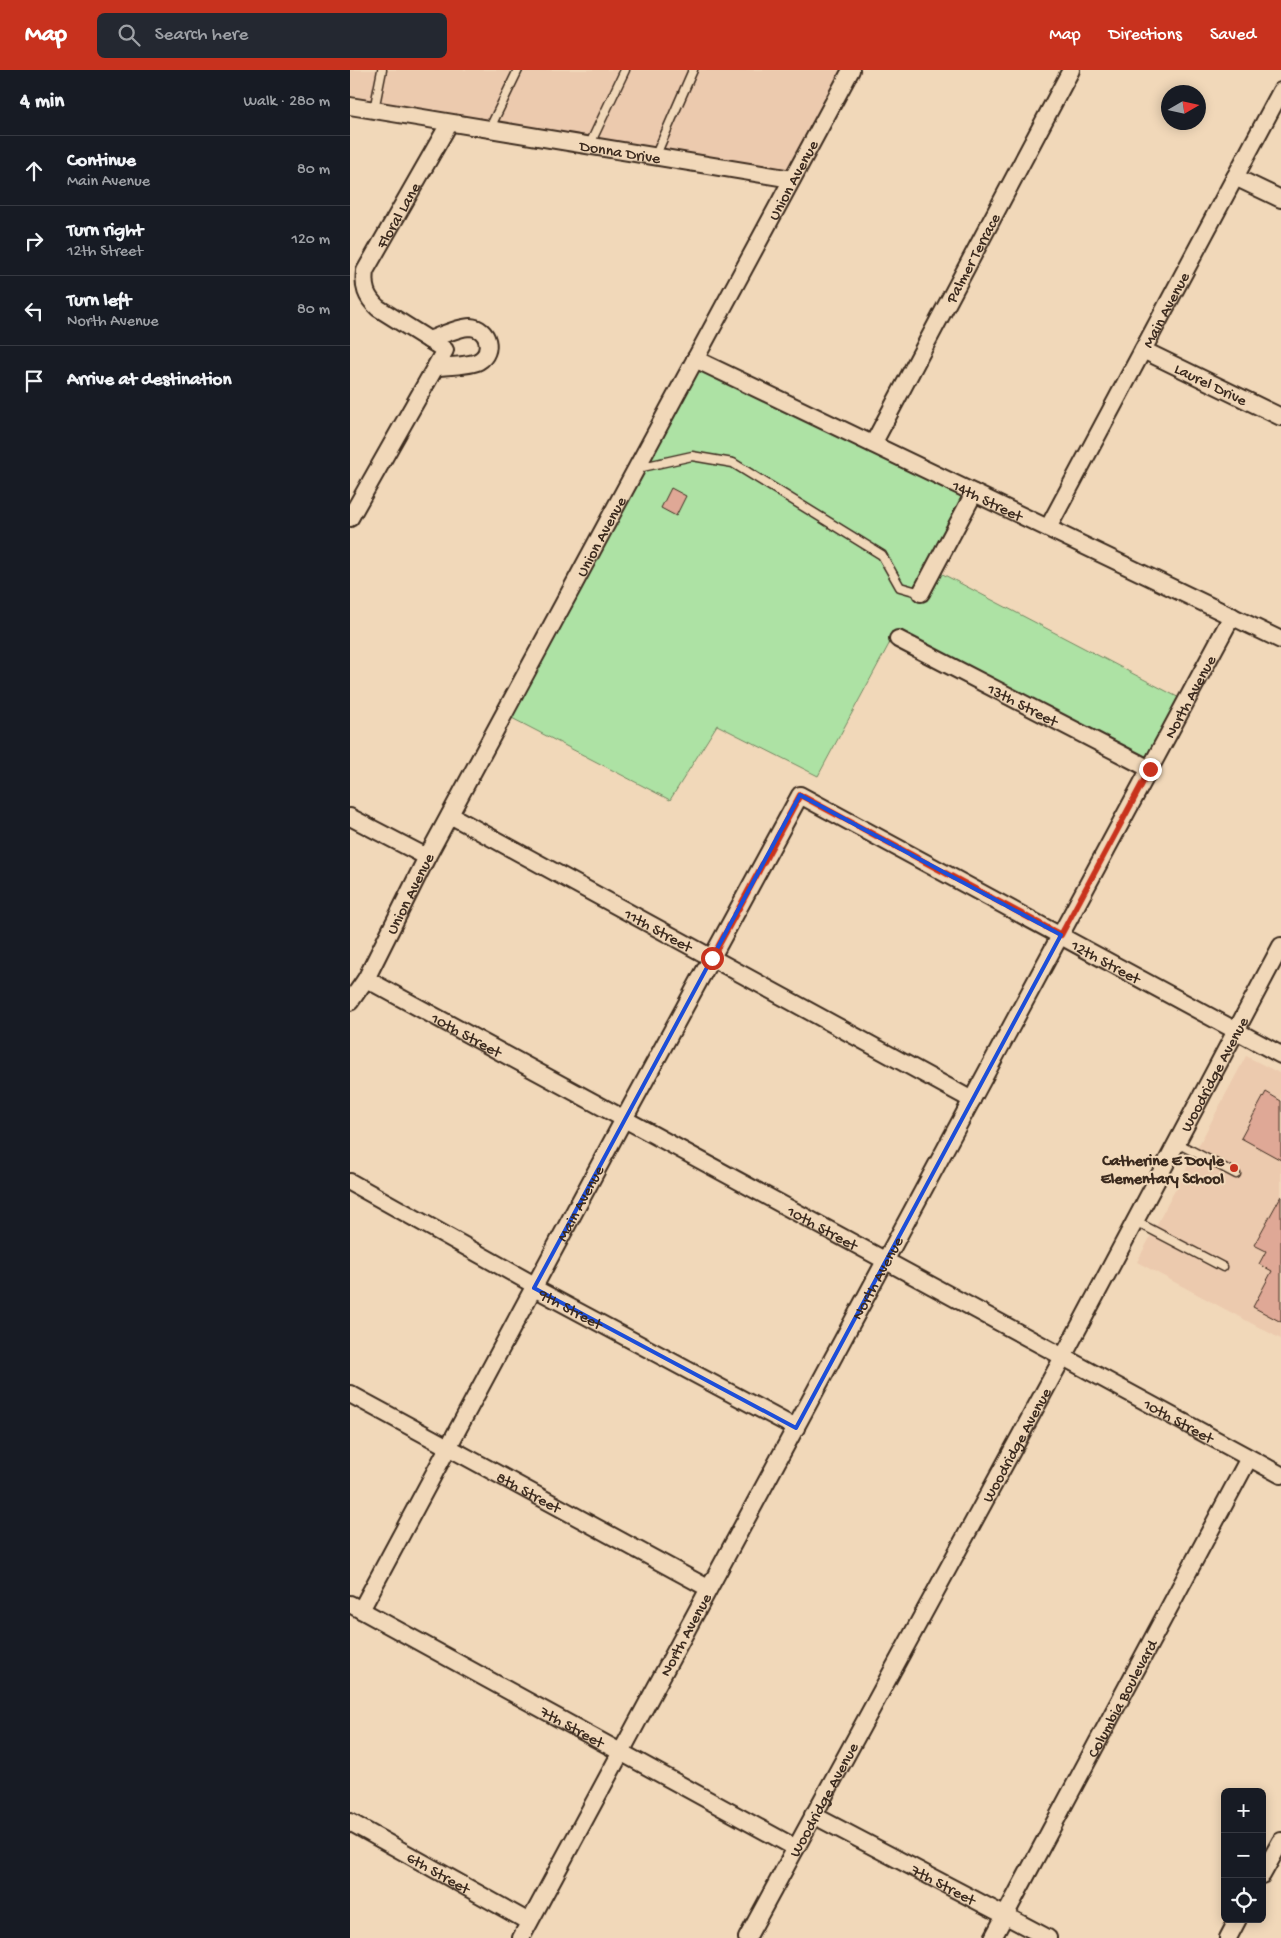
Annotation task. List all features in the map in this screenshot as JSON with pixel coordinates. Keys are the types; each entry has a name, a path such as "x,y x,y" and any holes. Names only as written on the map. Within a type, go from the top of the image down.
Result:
{"street":[{"name":"Palmer Terrace","path":"873,444 1071,70"},
{"name":"Union Avenue","path":"350,1000 366,979 427,858 792,179 847,71"},
{"name":"Main Avenue","path":"1048,528 1281,91"},
{"name":"Donna Drive","path":"350,106 449,124 792,179"},
{"name":"Floral Lane","path":"350,518 445,350 378,308 371,302 364,282 365,271 449,124"},
{"path":"1235,177 1281,199"},
{"path":"429,340 470,327 479,329 485,334 488,342 488,350 484,357 476,362 436,367"},
{"name":"Laurel Drive","path":"1143,350 1281,418"},
{"name":"14th Street","path":"695,359 1281,640"},
{"path":"921,593 974,493"},
{"name":"North Avenue","path":"521,1938 1232,616"},
{"name":"13th Street","path":"898,639 1150,769"},
{"name":"Main Avenue","path":"355,1607 448,1448 800,795"},
{"name":"12th Street","path":"800,795 1281,1055"},
{"name":"11th Street","path":"450,815 972,1100"},
{"path":"350,817 427,858"},
{"name":"Woodridge Avenue","path":"747,1938 1063,1357 1281,946"},
{"name":"10th Street","path":"366,979 1281,1475"},
{"name":"9th Street","path":"350,1182 528,1282 534,1288 796,1428"},
{"name":"8th Street","path":"350,1394 708,1588"},
{"name":"Columbia Boulevard","path":"993,1938 1249,1458"},
{"name":"7th Street","path":"355,1607 796,1848"},
{"name":"7th Street","path":"814,1815 1048,1938"},
{"name":"6th Street","path":"350,1822 529,1922"},
{"path":"1266,1868 1281,1841"},
{"path":"1228,1938 1236,1923"}],"lane":[{"path":"374,110 382,70"},
{"path":"489,130 518,70"},
{"path":"589,146 626,70"},
{"path":"655,157 694,70"},
{"path":"636,468 692,456 733,463 882,556 900,587 921,593"},
{"path":"1177,1143 1236,1174"},
{"path":"1135,1221 1223,1267"}],"highlighted area":[{"path":"800,795 1061,935 796,1428 534,1288"}],"shaded area":[{"path":"350,70 863,70 796,182 350,109"},
{"name":"Catherine E Doyle Elementary School","path":"1246,1056 1281,1074 1281,1339 1137,1262"}],"green space":[{"path":"703,357 978,496 933,569 1189,703 1151,775 895,633 818,776 717,725 670,800 508,716"}],"building":[{"path":"671,488 686,496 676,516 661,508"},
{"path":"1266,1092 1281,1101 1281,1160 1241,1138"},
{"path":"1281,1196 1281,1322 1253,1307 1272,1271 1259,1264 1266,1251 1254,1245"}],"place":[{"name":"Catherine E Doyle Elementary School","path":"1234,1168"}],"route":[{"path":"712,958 800,795 1061,935 1150,769"}]}
